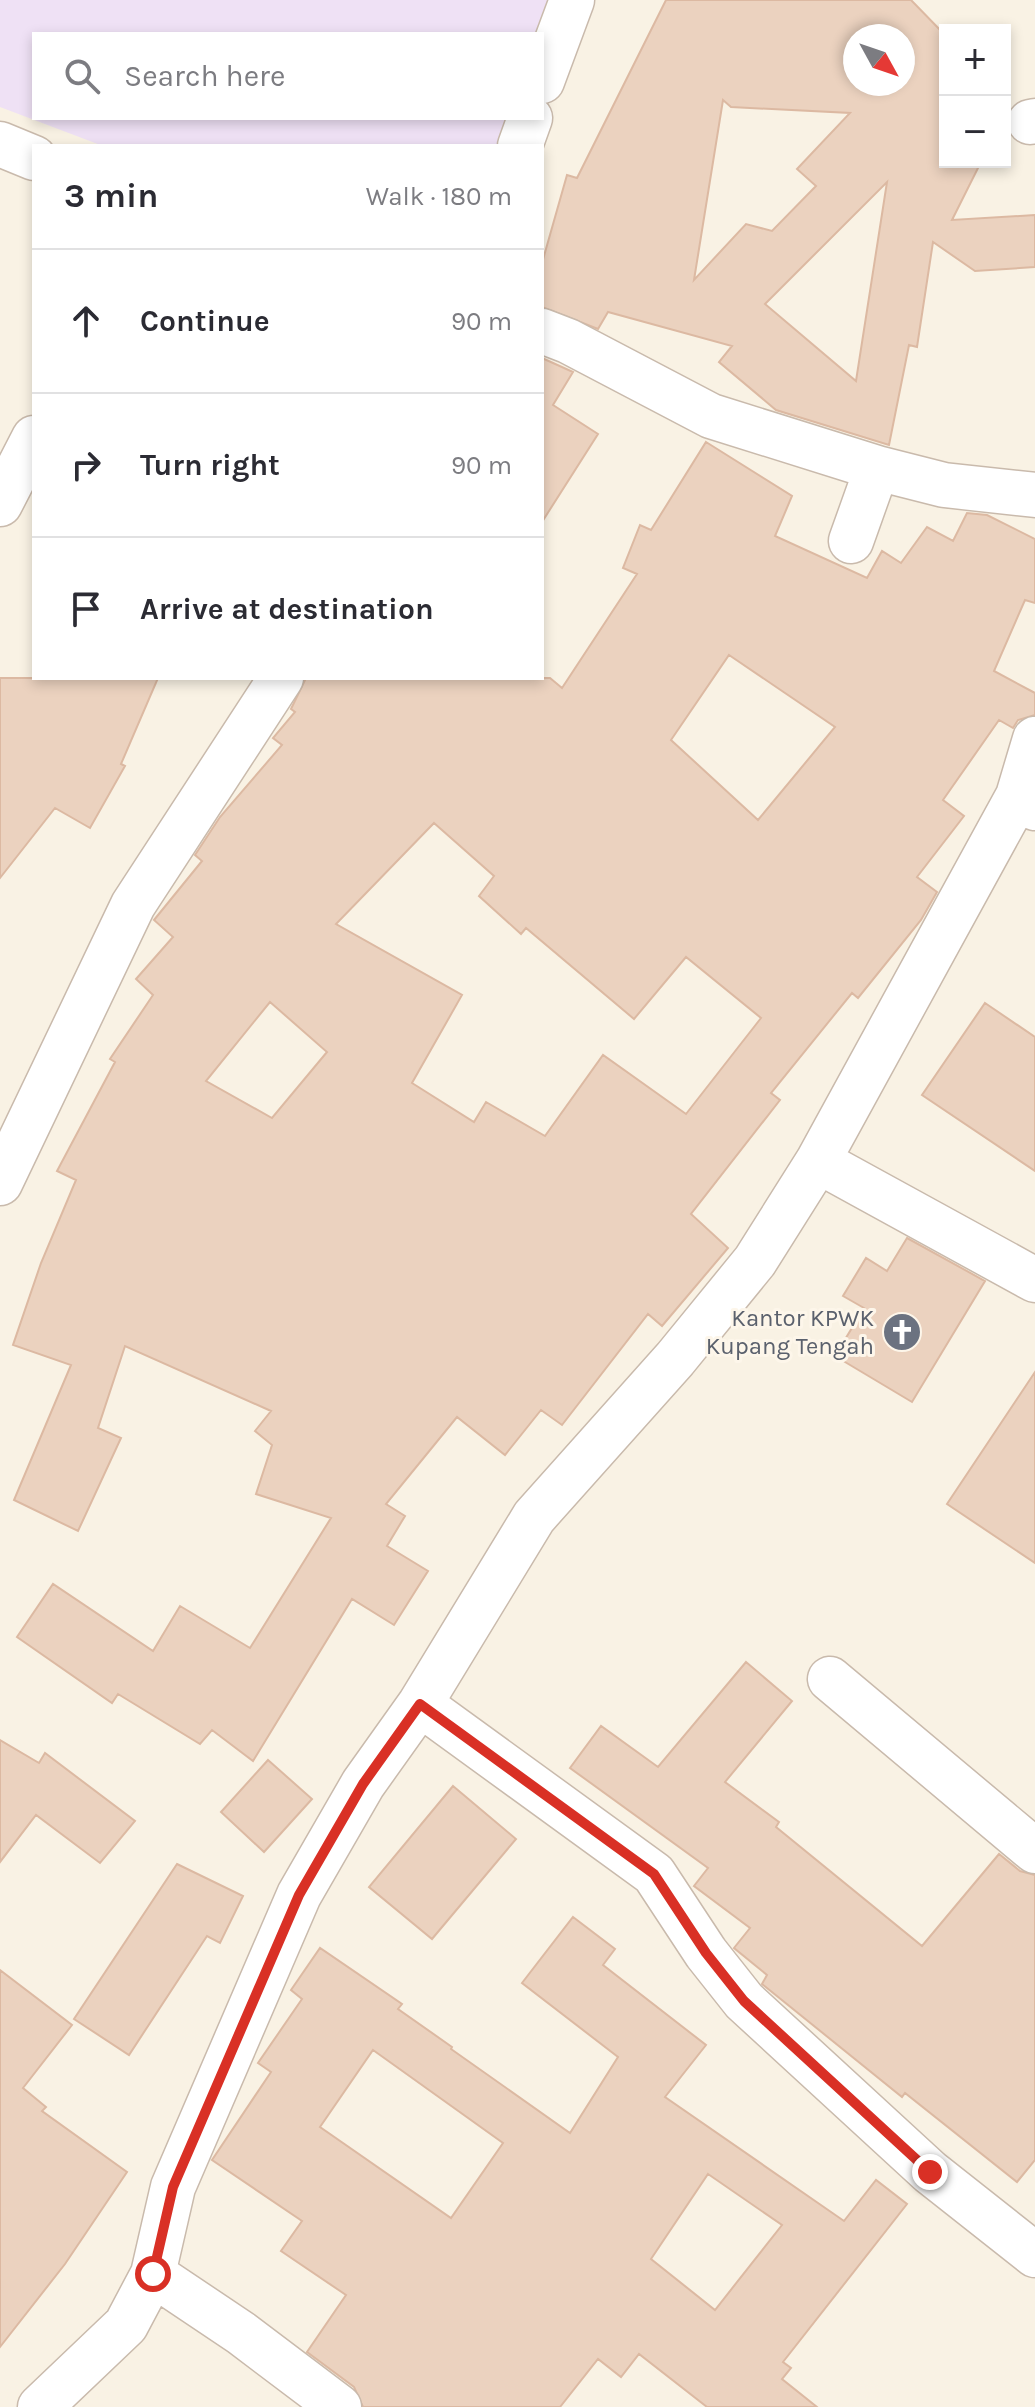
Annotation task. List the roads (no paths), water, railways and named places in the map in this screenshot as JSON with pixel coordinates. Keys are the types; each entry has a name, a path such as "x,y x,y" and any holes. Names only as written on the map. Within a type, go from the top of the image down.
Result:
{"street":[{"path":"544,76 572,0"},
{"path":"521,144 529,120"},
{"path":"0,144 32,157"},
{"path":"544,332 568,341 711,416 877,468 944,485 1035,495"},
{"path":"0,504 32,442"},
{"path":"851,541 877,468"},
{"path":"0,1183 133,905 280,680"},
{"path":"40,2407 126,2325 153,2274 173,2187 299,1895 363,1784 420,1704 534,1517 675,1359 745,1273 818,1161 1026,802 1035,739"},
{"path":"818,1161 1035,1280"},
{"path":"830,1679 1035,1851"},
{"path":"420,1704 654,1874 706,1953 744,2001 930,2172 1035,2255"},
{"path":"153,2274 241,2333 339,2407"}],"place":[{"name":"Kantor KPWK Kupang Tengah","path":"902,1332"}]}
